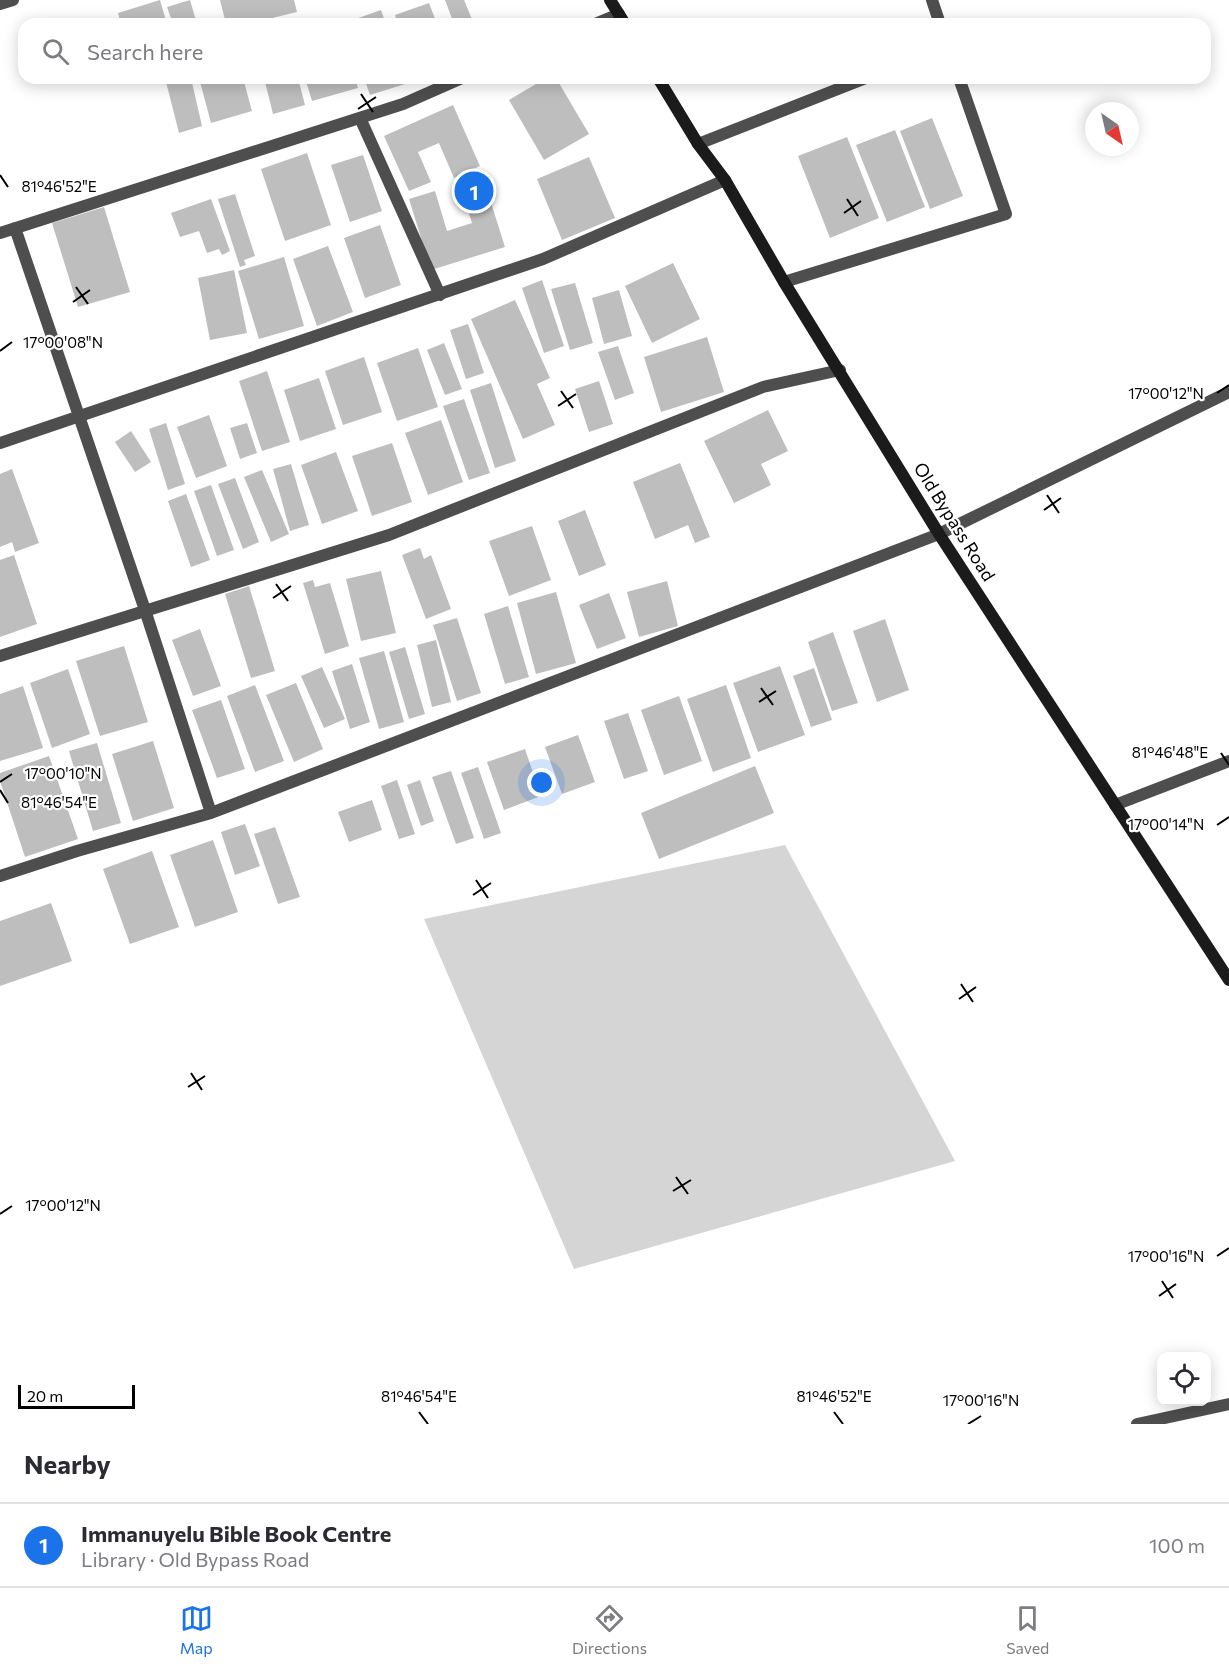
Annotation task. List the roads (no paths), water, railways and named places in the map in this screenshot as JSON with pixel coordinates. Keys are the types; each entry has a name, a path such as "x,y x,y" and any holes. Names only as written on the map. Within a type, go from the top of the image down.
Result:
{"main road":[{"path":"610,0 621,18"},
{"name":"Old Bypass Road","path":"662,84 698,144 725,180 784,282 939,534 1229,980"}],"street":[{"path":"0,4 13,0"},
{"path":"932,0 938,18"},
{"path":"0,234 403,104 448,84"},
{"path":"698,144 851,84"},
{"path":"784,282 1006,214 961,84"},
{"path":"360,118 440,295"},
{"path":"0,443 543,259 725,180"},
{"path":"15,228 145,610 211,813"},
{"path":"0,656 389,535 763,387 840,370"},
{"path":"0,876 77,851 211,813 939,534 1229,392"},
{"path":"1115,805 1229,761"},
{"path":"1137,1424 1229,1404"}],"place":[{"name":"Immanuyelu Bible Book Centre","path":"474,191"}]}
